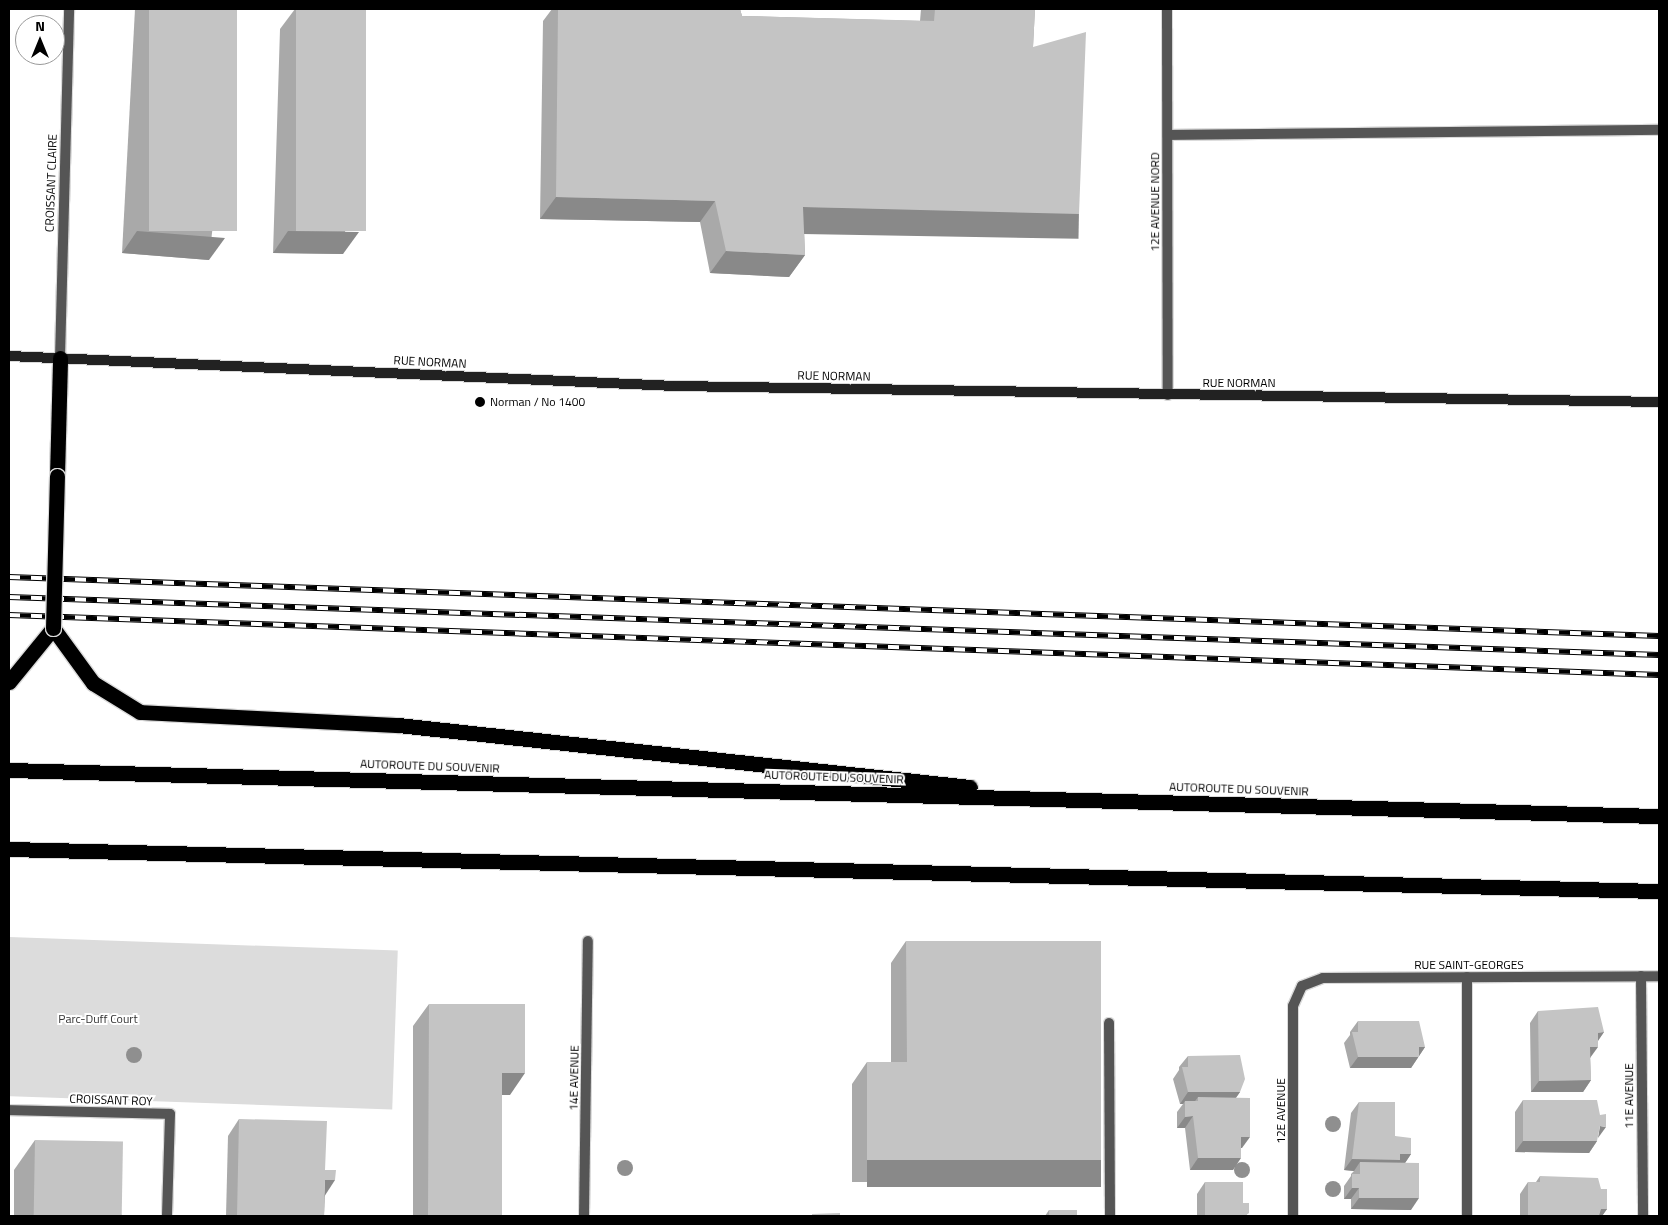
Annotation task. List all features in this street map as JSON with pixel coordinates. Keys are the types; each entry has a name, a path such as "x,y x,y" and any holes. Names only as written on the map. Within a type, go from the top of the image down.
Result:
{"highway":[{"path":"9,682 53,628 60,358"},
{"path":"53,628 107,695 155,714 398,725 1079,799"},
{"name":"AUTOROUTE DU SOUVENIR","path":"9,770 1659,816"},
{"path":"9,849 1659,891"}],"street":[{"name":"CROISSANT CLAIRE","path":"60,358 69,9"},
{"name":"12E AVENUE NORD","path":"1167,9 1168,395"},
{"path":"1168,135 1659,130"},
{"name":"RUE NORMAN","path":"9,356 646,385 1659,402"},
{"name":"14E AVENUE","path":"584,1216 588,941"},
{"name":"11E AVENUE","path":"1641,976 1642,1216"},
{"name":"RUE SAINT-GEORGES","path":"1293,1006 1302,986 1323,978 1659,976"},
{"path":"1467,978 1467,1216"},
{"name":"12E AVENUE","path":"1293,1006 1293,1216"},
{"path":"1109,1023 1110,1216"},
{"name":"CROISSANT ROY","path":"9,1110 170,1114 167,1216"}],"green space":[{"name":"Parc-Duff Court","path":"9,937 398,951 392,1109 9,1096"}],"building":[{"path":"149,9 237,9 237,231 149,231"},
{"path":"296,9 366,9 366,231 296,231"},
{"path":"558,9 740,9 742,16 934,21 935,9 1035,9 1033,47 1086,32 1079,214 803,207 805,255 726,251 715,201 556,197"},
{"path":"906,941 1101,941 1101,1160 867,1160 867,1062 907,1062"},
{"path":"429,1004 525,1004 525,1073 502,1073 502,1216 428,1216"},
{"path":"1598,1007 1604,1032 1598,1033 1598,1047 1590,1047 1591,1080 1539,1081 1538,1011"},
{"path":"1358,1021 1419,1021 1425,1047 1419,1047 1419,1057 1358,1057 1352,1032 1358,1032"},
{"path":"1240,1055 1245,1079 1240,1092 1188,1092 1182,1067 1188,1067 1188,1056"},
{"path":"1198,1097 1250,1098 1250,1137 1241,1137 1241,1158 1198,1158 1193,1116 1185,1117 1185,1101 1198,1101"},
{"path":"1523,1100 1597,1100 1600,1115 1606,1114 1606,1127 1600,1126 1597,1141 1523,1141"},
{"path":"1359,1102 1395,1102 1395,1136 1411,1138 1411,1154 1400,1154 1400,1160 1352,1159"},
{"path":"239,1119 327,1121 325,1170 336,1170 335,1180 325,1180 324,1216 237,1216"},
{"path":"35,1140 123,1142 122,1216 34,1216"},
{"path":"1360,1162 1419,1163 1419,1198 1359,1198 1359,1188 1352,1188 1352,1174 1360,1174"},
{"path":"1540,1176 1598,1178 1601,1189 1607,1189 1607,1209 1601,1209 1599,1216 1528,1216 1528,1182 1540,1182"},
{"path":"1205,1182 1243,1182 1243,1203 1249,1203 1249,1213 1245,1216 1205,1216"},
{"path":"1049,1210 1077,1210 1077,1216 1049,1216"},
{"path":"840,1213 840,1216 812,1216 812,1214"}],"railway":[{"path":"9,577 1659,636"},
{"path":"9,597 1659,655"},
{"path":"9,615 1659,675"}],"place":[{"name":"Norman / No 1400","path":"480,402"}]}
